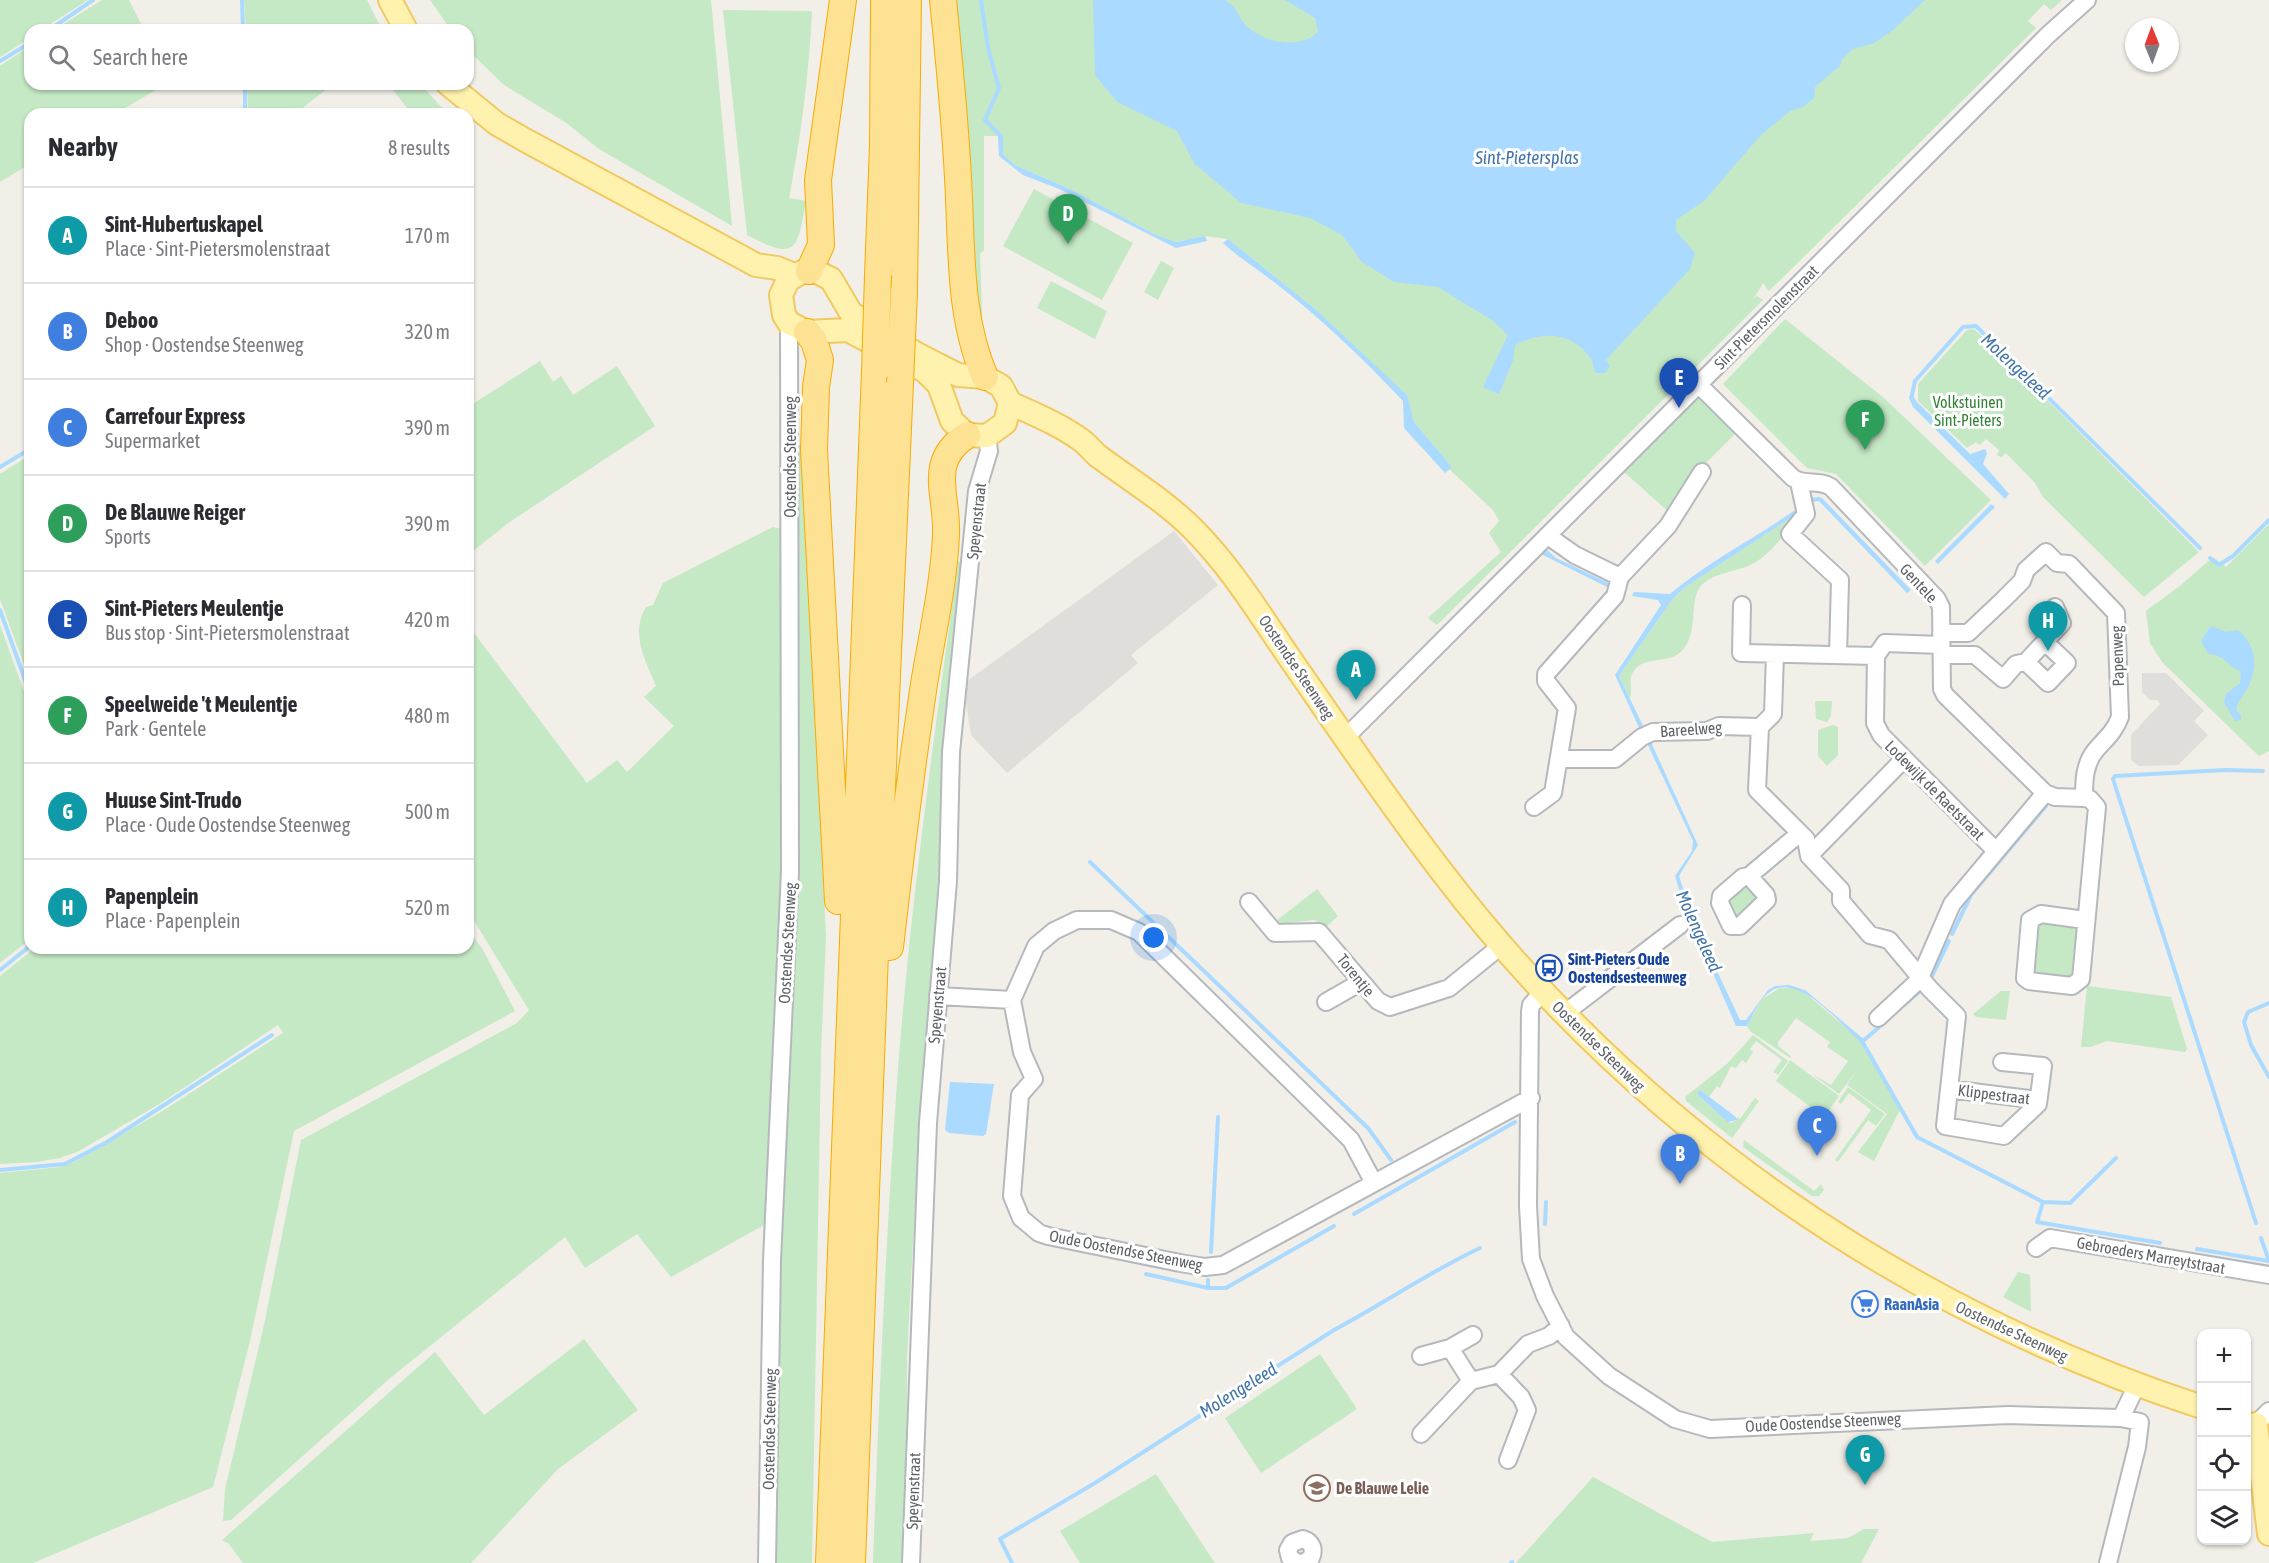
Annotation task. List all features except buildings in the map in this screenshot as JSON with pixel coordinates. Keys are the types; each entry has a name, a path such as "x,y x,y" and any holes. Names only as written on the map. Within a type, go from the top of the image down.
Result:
{"highway":[{"path":"801,273 821,245 818,180 843,0"},
{"path":"829,1563 883,145 884,0"},
{"path":"852,1563 871,1038 904,292 908,0"},
{"path":"943,0 955,129 966,314 973,350 985,377"},
{"path":"809,328 820,360 816,387 814,450 841,950 850,978"},
{"path":"871,1038 886,987 909,785 944,555 946,534 942,465 953,444 981,441"}],"main road":[{"path":"390,0 403,24"},
{"name":"Oostendse Steenweg","path":"454,90 497,124 756,265 801,273 817,272 831,279 851,313 862,322 958,375 985,377 1001,386 1008,413 1072,434 1085,442 1096,454 1172,510 1216,555 1258,609 1345,738 1442,872 1502,945 1544,991 1639,1085 1692,1131 1790,1205 1892,1271 1968,1312 2137,1385 2197,1408"},
{"name":"Oostendse Steenweg","path":"756,265 781,295 784,315 809,328"},
{"path":"781,295 783,286 801,273"},
{"path":"809,328 855,333 926,371 939,385 952,421 981,441 1008,413"},
{"path":"2260,1421 2262,1484 2269,1534"},
{"path":"2251,1466 2262,1484"}],"street":[{"name":"Sint-Pietersmolenstraat","path":"1345,738 2049,34 2087,0"},
{"name":"Oostendse Steenweg","path":"767,1563 772,1260 790,871 790,511 809,328"},
{"path":"1699,385 1799,482 1806,514 1791,534 1840,580 1838,655"},
{"name":"Speyenstraat","path":"911,1563 928,1123 948,881 951,752 981,441"},
{"path":"1534,807 1553,793 1567,708 1546,681 1546,674 1615,596 1620,576 1668,526 1702,472"},
{"name":"Gentele","path":"1799,482 1821,483 1831,487 1937,599 1941,608 1942,689 1945,695 2045,793"},
{"path":"1548,536 1575,555 1620,576"},
{"name":"Papenweg","path":"1941,644 1968,633 2022,581 2026,570 2046,552 2057,563 2069,564 2116,613 2120,717 2114,732 2091,758 2084,778 2091,802"},
{"path":"1742,605 1741,653 1876,656 1885,643 1941,644 1975,655 2003,679 2016,664 2026,662 2046,643 2062,623 2055,607"},
{"path":"2026,662 2048,683 2067,663 2046,643"},
{"path":"1775,654 1773,714 1760,727 1757,790 1806,838 1809,856"},
{"name":"Lodewijk de Raetstraat","path":"1876,656 1875,723 1881,735 1996,851"},
{"name":"Bareelweg","path":"1559,759 1615,759 1642,737 1653,732 1707,731 1719,726 1760,727"},
{"path":"1809,856 1904,759"},
{"path":"1878,1018 1922,976 1952,904 2045,793 2055,797 2091,802 2085,920 2081,979 2072,986 2025,978 2030,920 2034,915 2085,920"},
{"path":"1749,876 1800,833"},
{"name":"Klippestraat","path":"1809,856 1841,890 1841,901 1870,935 1890,940 1922,976 1930,989 1957,1017 1945,1126 2004,1136 2038,1104 2043,1066 2002,1062"},
{"name":"Torentje","path":"1249,902 1275,933 1319,932 1383,1005 1398,1006 1449,988 1502,945"},
{"path":"938,996 1012,1000 1036,946 1054,931 1077,920 1111,920 1139,932 1351,1140 1374,1183"},
{"path":"1565,1013 1680,925"},
{"path":"1326,1002 1361,982"},
{"name":"Oude Oostendse Steenweg","path":"1544,991 1531,1005 1530,1012 1531,1098 1528,1206 1531,1259 1545,1296 1566,1337 1609,1376 1676,1419 1710,1429 1937,1416 2121,1418"},
{"name":"Oude Oostendse Steenweg","path":"1012,1000 1022,1052 1034,1079 1020,1095 1012,1196 1020,1218 1039,1233 1180,1263 1205,1267 1223,1265 1531,1098"},
{"name":"Klippestraat","path":"1949,1089 2038,1100"},
{"name":"Gebroeders Marreytstraat","path":"2036,1248 2050,1238 2269,1275"},
{"path":"1421,1434 1471,1381 1499,1374 1528,1344 1549,1336 1561,1326"},
{"path":"1421,1356 1450,1348 1473,1335"},
{"path":"1450,1348 1471,1381"},
{"path":"1499,1374 1521,1397 1527,1410 1508,1460"},
{"path":"2108,1563 2137,1447 2140,1422 2121,1418 2137,1385"},
{"path":"1297,1563 1290,1558 1288,1550 1292,1543 1303,1539 1310,1543 1313,1550 1311,1558 1303,1563"}],"shaded area":[{"path":"1174,531 1218,585 1131,655 1138,663 1007,773 971,735 963,684"},
{"path":"2142,673 2166,673 2204,711 2194,721 2208,735 2178,765 2139,766 2131,760 2131,735 2160,704 2157,700 2150,700 2142,692"}],"green space":[{"path":"0,0 88,0 50,24 24,24 24,42 0,57"},
{"path":"102,0 129,0 141,24 64,24"},
{"path":"244,0 367,0 379,24 246,24"},
{"path":"430,0 711,0 732,226 599,149 565,122 504,85 474,56 474,24 447,24"},
{"path":"955,0 2062,0 2051,10 2044,4 2028,21 2036,28 1769,291 1763,283 1754,298 1757,296 1763,300 1437,625 1428,618 1501,552 1489,533 1499,521 1493,510 1449,469 1451,466 1414,422 1406,395 1314,308 1228,239 1205,236 1176,242 1158,236 1074,191 1015,165 1003,154 1003,136 984,136 984,250 980,254 983,340 977,318 971,191"},
{"path":"723,10 812,11 804,105 789,198 806,201 797,241 785,249 776,248 747,235"},
{"path":"24,50 24,90 156,90 125,108 24,108 24,168 0,182 0,66"},
{"path":"247,90 325,90 303,108 248,108"},
{"path":"393,90 426,90 442,108 407,108"},
{"path":"1034,189 1133,243 1102,300 1003,246"},
{"path":"1161,261 1174,268 1158,300 1144,292"},
{"path":"1051,281 1107,311 1095,339 1037,308"},
{"path":"1785,319 1884,398 1991,500 1925,566 1836,474 1807,468 1723,384"},
{"name":"Volkstuinen Sint-Pieters","path":"1970,329 1975,330 2008,361 2199,552 2144,597 2043,497 2035,483 2006,453 2001,457 1997,455 1999,450 1986,439 1980,445 1976,442 1967,448 1918,401 1918,384"},
{"path":"540,361 553,382 561,376 573,395 617,366 655,426 511,521 474,550 474,403"},
{"path":"1697,396 1738,431 1699,470 1670,513 1624,472"},
{"path":"799,445 802,445 826,936 821,1054 812,1563 773,1563 773,1453 797,733"},
{"path":"24,459 24,665 0,599 0,474"},
{"path":"1798,513 1783,536 1763,557 1748,566 1711,578 1701,586 1695,598 1691,632 1685,647 1673,657 1638,666 1632,675 1630,698 1619,676 1671,601 1684,588"},
{"path":"2269,524 2269,751 2259,756 2162,662 2150,643 2146,611 2213,557 2226,567"},
{"path":"773,527 781,529 783,710 779,946 766,1224 671,1277 637,1234 585,1268 565,1237 389,1379 231,1520 223,1521 225,1489 264,1325 301,1140 517,1023 529,1010 474,921 474,633 587,783 617,760 627,772 674,726 644,697 656,686 639,637 641,617 646,607 653,605 663,583"},
{"path":"964,560 937,934 919,1129 907,1356 906,1563 873,1563 886,1254 903,1005 958,562"},
{"path":"0,625 24,691 24,944 0,963"},
{"path":"1815,701 1832,701 1831,716 1827,722 1816,719"},
{"path":"1833,725 1838,727 1838,755 1827,766 1818,756 1818,730"},
{"path":"1746,882 1761,894 1735,921 1727,898"},
{"path":"1317,889 1338,916 1327,926 1314,920 1279,924 1276,921"},
{"path":"2034,922 2079,924 2075,978 2031,976"},
{"path":"474,937 515,1011 294,1131 250,1341 213,1487 33,1563 0,1563 0,1173 61,1167 74,1162 161,1112 283,1033 278,1025 161,1103 79,1151 60,1158 37,1162 0,1164 0,976 28,954 474,954"},
{"path":"2087,986 2171,997 2187,1049 2185,1052 2107,1041 2090,1047 2081,1047"},
{"path":"1780,988 1795,988 1804,992 1864,1043 1900,1110 1874,1161 1858,1152 1887,1114 1847,1085 1857,1070 1839,1094 1812,1074 1831,1085 1848,1061 1827,1047 1830,1042 1796,1018 1778,1042 1778,1046 1791,1056 1790,1058 1750,1031 1747,1026 1762,999"},
{"path":"2001,991 2010,991 2006,1020 1976,1017 1973,1014"},
{"path":"1753,1035 1788,1061 1778,1075 1773,1072 1782,1060 1756,1041 1750,1049 1753,1052 1746,1063 1742,1060 1736,1068 1731,1066 1720,1088 1717,1086 1709,1097 1701,1091 1701,1098 1730,1123 1736,1121 1737,1117 1740,1119 1755,1098 1759,1101 1732,1138 1686,1101 1685,1097 1728,1063"},
{"path":"1790,1060 1839,1096 1824,1117 1776,1081"},
{"path":"1848,1087 1885,1114 1876,1126 1868,1120 1838,1162 1835,1160 1871,1110 1849,1093 1841,1104 1838,1102"},
{"path":"1744,1140 1814,1191 1821,1184 1824,1190 1819,1196 1812,1196 1743,1147"},
{"path":"2018,1272 2030,1275 2031,1312 2003,1297"},
{"path":"584,1339 638,1410 558,1469 471,1563 243,1563 229,1544 222,1540 435,1352 484,1415"},
{"path":"1320,1354 1357,1409 1261,1473 1225,1418"},
{"path":"1156,1474 1215,1563 1080,1563 1060,1531"},
{"path":"1593,1477 1712,1542 1814,1533 1810,1541 1848,1538 1864,1529 1879,1529 1861,1563 1516,1563"}],"water":[{"name":"Sint-Pietersplas","path":"1093,0 1225,0 1245,24 1256,33 1274,41 1294,42 1304,41 1318,31 1315,18 1285,0 1925,0 1892,31 1874,43 1853,49 1842,59 1840,66 1815,87 1814,98 1803,107 1790,111 1761,135 1704,201 1676,220 1676,231 1695,253 1690,269 1606,360 1610,366 1605,373 1596,373 1592,360 1576,344 1567,339 1557,336 1536,337 1515,345 1513,361 1499,394 1483,387 1508,335 1493,321 1438,287 1394,282 1362,262 1342,235 1310,218 1241,203 1194,163 1177,131 1117,102 1095,75"},
{"path":"998,136 1003,136 1003,154 1015,165 1074,191 1158,236 1176,242 1205,236 1207,241 1176,248 1059,189 1023,175 999,156"},
{"path":"1228,239 1314,308 1407,395 1414,422 1452,467 1445,473 1404,428 1403,401 1388,385 1308,309 1223,243"},
{"path":"1911,392 1916,401 1970,454 1985,449 1987,453 1983,464 2009,494 2005,499 1913,407 1909,398"},
{"path":"1809,498 1822,498 1911,590 1907,593 1819,501 1812,502"},
{"path":"1991,504 1995,507 1938,564 1935,561"},
{"path":"1795,510 1798,513 1684,588 1671,601 1619,676 1645,730 1641,732 1615,675 1661,605 1658,600 1632,596 1634,592 1670,594 1700,571"},
{"path":"1546,549 1556,558 1615,586 1613,590 1541,554"},
{"path":"2211,626 2226,632 2238,630 2252,648 2254,670 2236,710 2241,715 2241,720 2235,721 2224,702 2226,694 2240,683 2241,671 2219,656 2208,654 2201,641"},
{"path":"1650,740 1698,845 1679,876 1691,913 1687,915 1675,876 1692,851 1693,841 1646,741"},
{"path":"1695,924 1740,1020 1746,1020 1768,990 1775,986 1789,985 1805,990 1866,1041 1862,1043 1817,1002 1791,988 1779,988 1767,994 1758,1005 1747,1026 1736,1026 1692,925"},
{"path":"950,1082 994,1084 986,1134 983,1136 949,1133 945,1130"},
{"path":"1700,1090 1737,1120 1728,1122 1699,1096 1697,1092"}],"waterway":[{"path":"58,24 93,0"},
{"path":"242,0 243,24"},
{"path":"981,0 988,48 999,88 985,120 1001,136"},
{"path":"0,61 24,47"},
{"path":"245,90 245,108"},
{"name":"Molengeleed","path":"1912,395 1915,381 1963,327 1976,326 2200,548"},
{"path":"0,467 24,453"},
{"name":"Molengeleed","path":"2210,558 2219,565 2233,556 2269,520"},
{"path":"0,610 24,677"},
{"path":"2256,1223 2113,779 2115,776 2225,770 2263,771"},
{"path":"1952,934 1971,895 2046,806"},
{"path":"1090,862 1368,1128 1391,1160"},
{"name":"Molengeleed","path":"1688,911 1694,927"},
{"path":"1932,976 1949,941"},
{"path":"0,970 24,951"},
{"path":"1904,1005 1919,992"},
{"path":"2269,1003 2248,1012 2244,1022 2251,1045 2269,1077"},
{"path":"1863,1041 1885,1022"},
{"path":"0,1170 65,1164 107,1142 272,1035"},
{"path":"1862,1041 1917,1137 2043,1202 2070,1203 2116,1158"},
{"path":"1211,1252 1218,1117"},
{"path":"1354,1214 1515,1122"},
{"name":"Molengeleed","path":"1545,1224 1546,1202"},
{"path":"2043,1202 2037,1222 2160,1243"},
{"path":"1208,1288 1226,1288 1334,1226"},
{"path":"2261,1238 2269,1261"},
{"name":"Molengeleed","path":"1012,1563 1000,1539 1095,1483 1334,1330 1480,1248"},
{"path":"2197,1249 2269,1261"},
{"path":"1146,1274 1208,1288 1208,1280"}],"place":[{"name":"De Blauwe Reiger","path":"1068,244"},
{"name":"Sint-Pieters Meulentje","path":"1679,408"},
{"name":"Speelweide 't Meulentje","path":"1865,450"},
{"name":"Papenplein","path":"2048,651"},
{"name":"Sint-Hubertuskapel","path":"1356,700"},
{"name":"Sint-Pieters Oude Oostendsesteenweg","path":"1549,968"},
{"name":"Carrefour Express","path":"1817,1156"},
{"name":"Deboo","path":"1680,1184"},
{"name":"RaanAsia","path":"1865,1304"},
{"name":"Huuse Sint-Trudo","path":"1865,1485"},
{"name":"De Blauwe Lelie","path":"1317,1488"}]}
